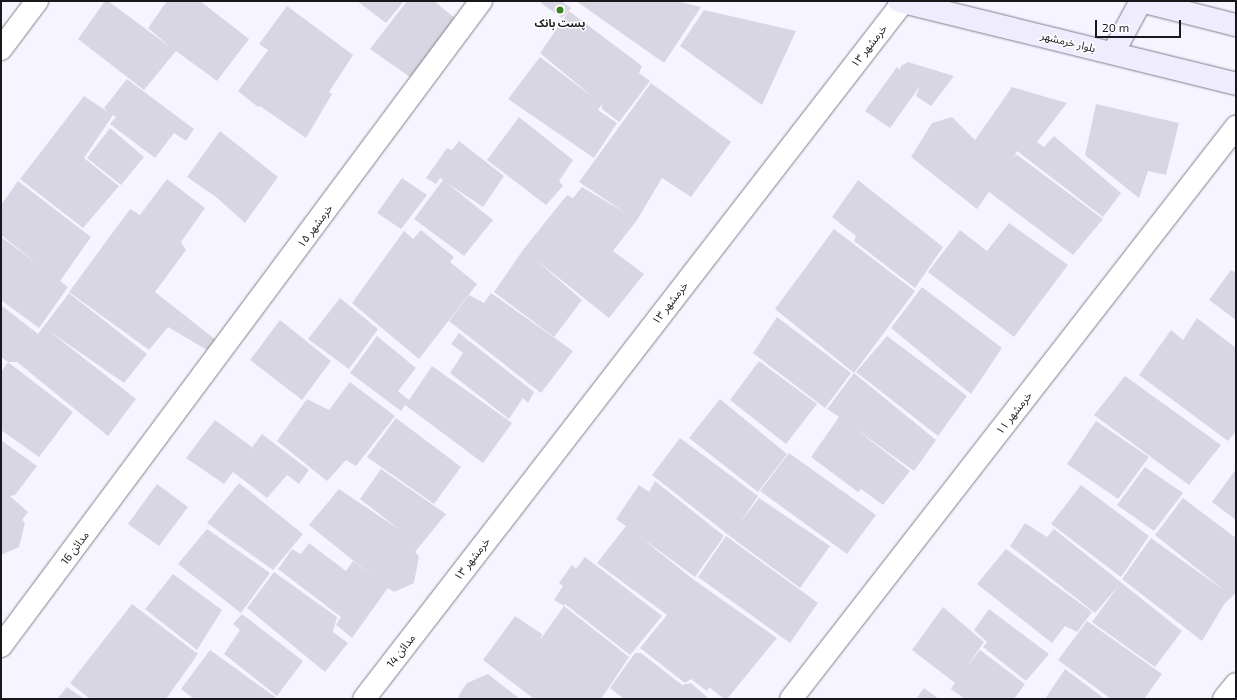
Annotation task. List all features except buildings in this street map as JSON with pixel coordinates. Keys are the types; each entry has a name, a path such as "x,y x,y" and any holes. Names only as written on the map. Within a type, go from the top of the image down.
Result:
{"main road":[{"name":"بلوار خرمشهر","path":"901,1 1236,84"},
{"path":"1113,54 1141,1 1236,25"}],"street":[{"path":"1,49 37,1"},
{"name":"خرمشهر ۱۵","path":"148,450 481,1"},
{"name":"خرمشهر ۱۳","path":"438,604 901,1"},
{"name":"خرمشهر ۱۱","path":"791,699 1236,127"},
{"name":"مدائن 16","path":"1,646 148,450"},
{"name":"مدائن 14","path":"364,699 438,604"},
{"path":"1224,699 1236,684"}],"place":[{"name":"پست بانک","path":"560,10"}]}
